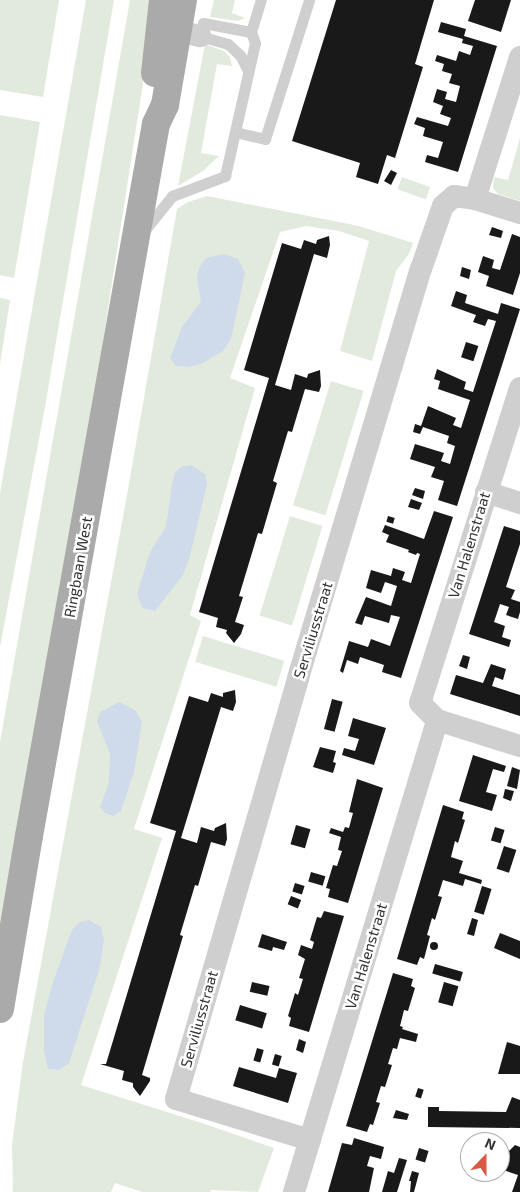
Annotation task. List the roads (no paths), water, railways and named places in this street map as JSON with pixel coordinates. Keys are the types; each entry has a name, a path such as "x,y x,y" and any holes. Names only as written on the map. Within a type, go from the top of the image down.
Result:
{"main road":[{"name":"Ringbaan West","path":"0,1009 28,836 156,124 165,105 181,18"}],"street":[{"path":"520,58 475,199 520,213"},
{"name":"Serviliusstraat","path":"310,1140 176,1099 301,670 421,270 443,206 454,196 475,199"},
{"name":"Van Halenstraat","path":"294,1192 437,720 420,703 520,388"},
{"path":"486,492 520,503"},
{"path":"437,720 520,746"}],"lane":[{"path":"135,243 172,196 225,176 255,43 251,32 261,0"},
{"path":"235,132 266,139 309,0"},
{"path":"181,18 251,32"},
{"path":"181,18 228,44 240,55 248,70"}],"water":[{"path":"224,254 238,259 245,273 231,339 223,351 203,363 189,367 176,366 170,358 182,327 201,302 197,277 199,268 206,258"},
{"path":"191,465 205,474 207,484 190,556 183,575 155,611 142,608 137,594 150,552 166,527 175,473 181,467"},
{"path":"119,702 135,710 142,721 134,772 121,811 113,816 105,813 100,807 109,782 110,754 97,721 100,712"},
{"path":"89,920 101,927 104,939 100,967 69,1063 59,1070 48,1069 44,1051 44,1015 53,982 72,930 80,922"}]}
